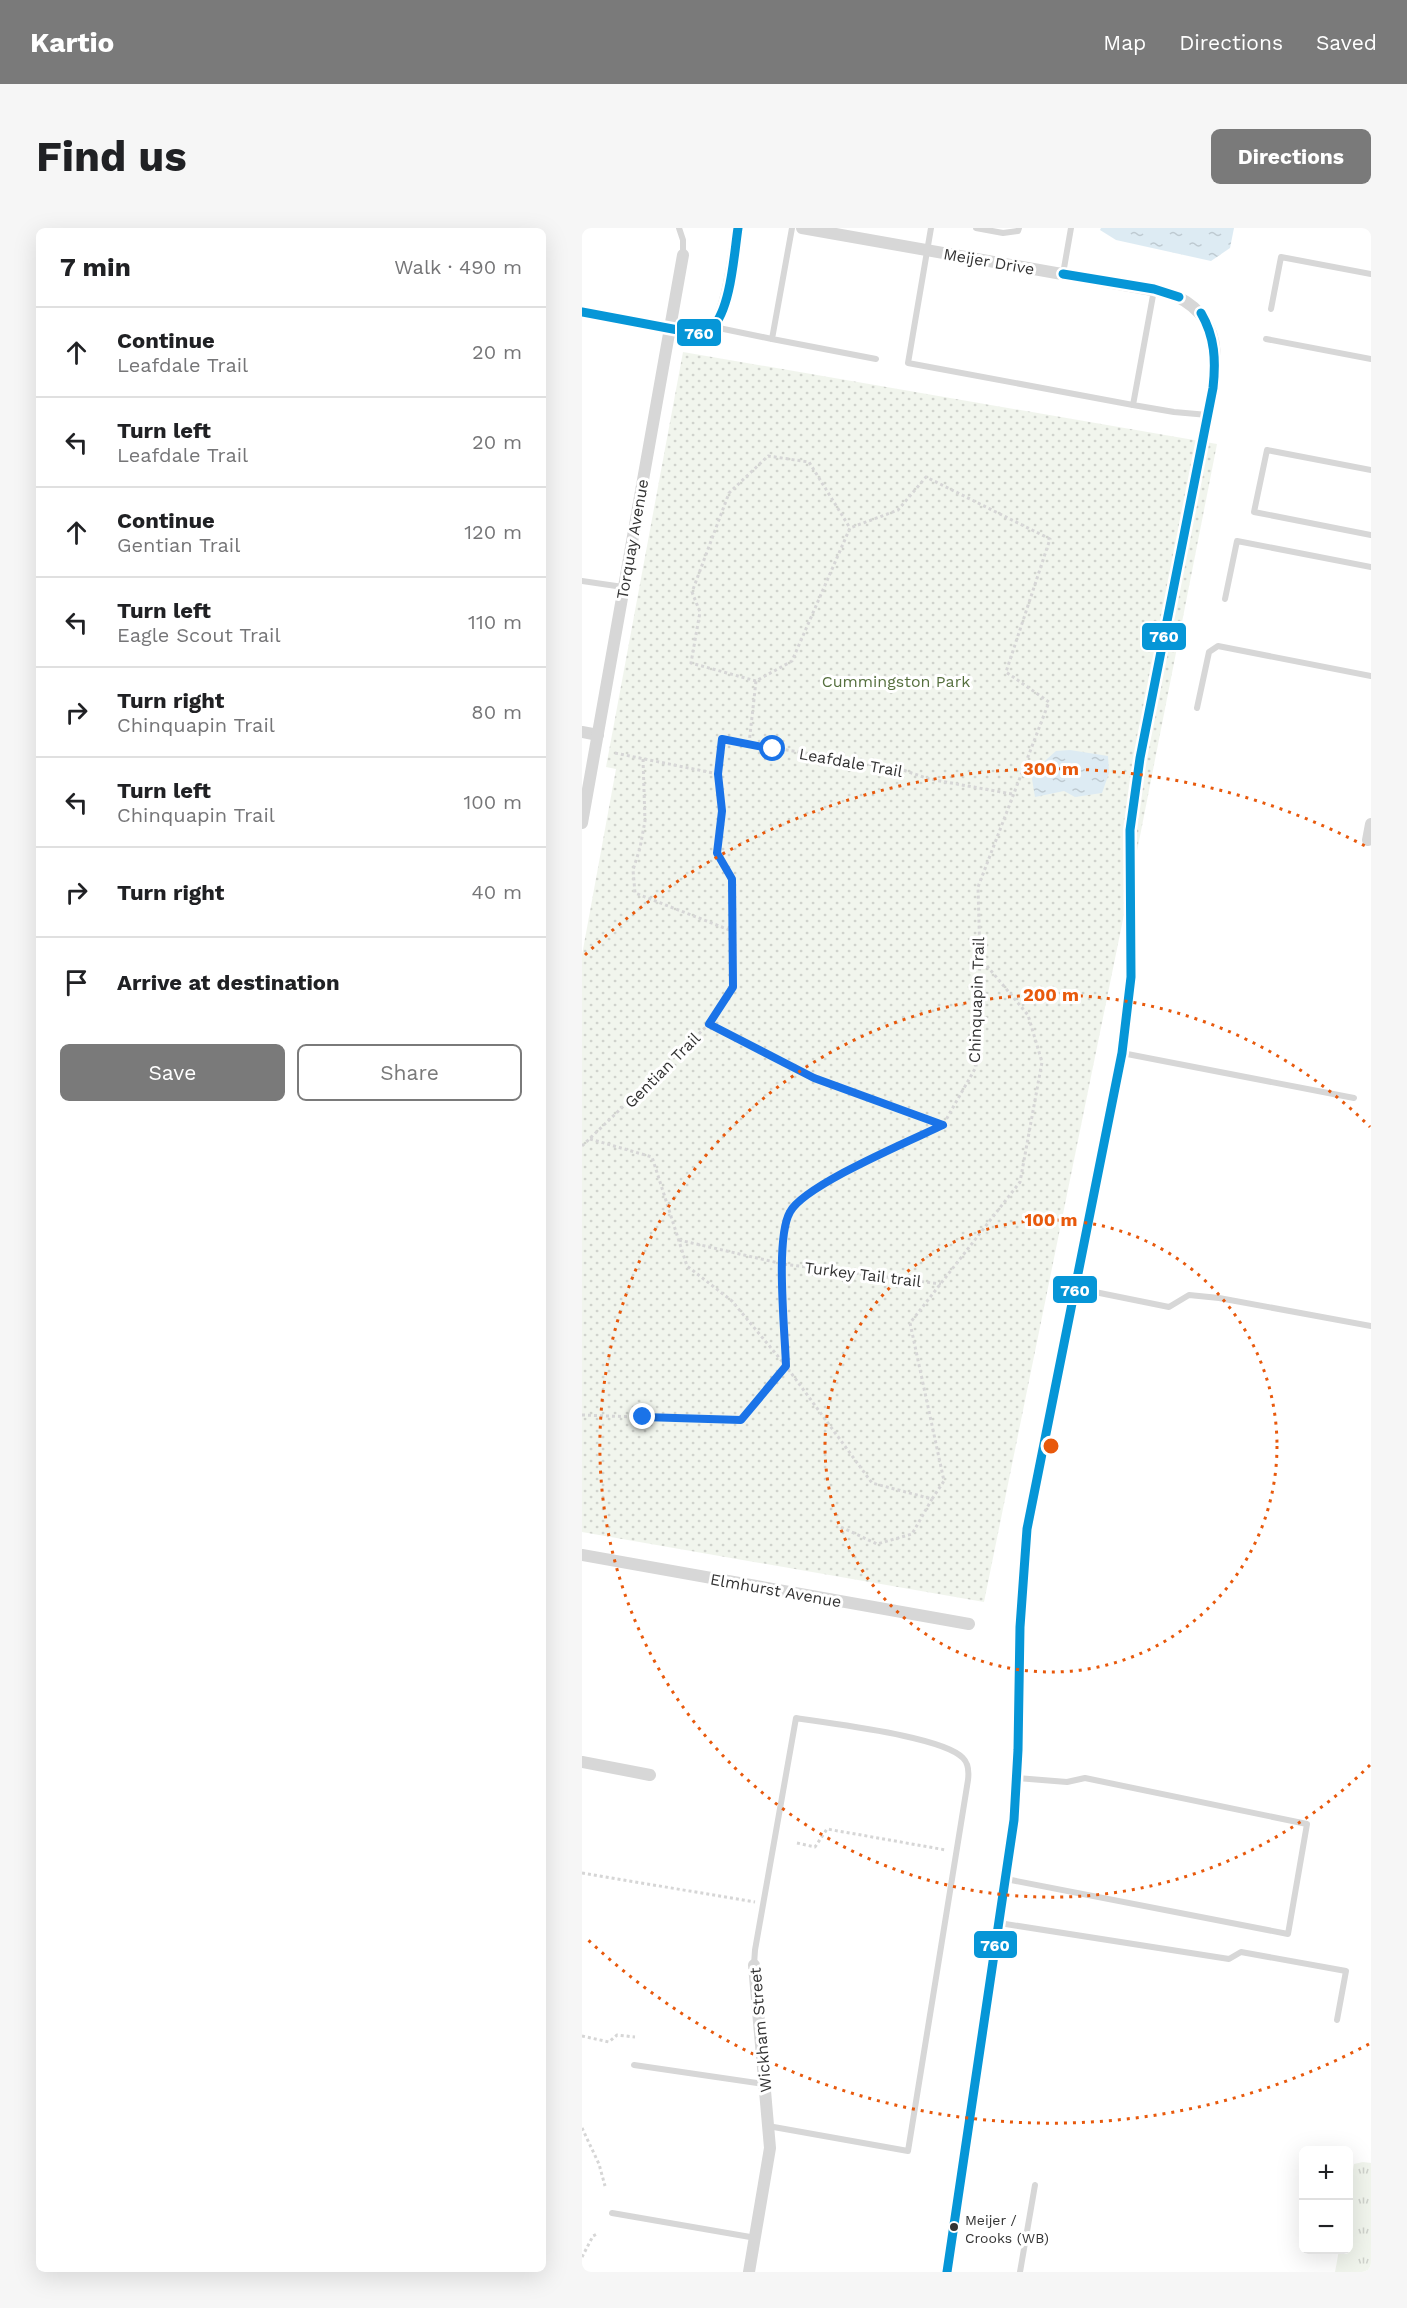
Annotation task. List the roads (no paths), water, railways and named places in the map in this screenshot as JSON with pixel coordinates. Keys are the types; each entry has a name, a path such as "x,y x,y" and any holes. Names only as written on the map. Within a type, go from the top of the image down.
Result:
{"street":[{"path":"582,312 694,333 706,332 713,327 722,313 738,228"},
{"name":"Meijer Drive","path":"802,228 1154,289 1179,297 1201,313 1209,324 1216,360 1208,415 1140,758 1130,830 1131,977 1122,1053 1027,1529 1020,1628 1017,1778 1006,1879 948,2272"},
{"name":"Torquay Avenue","path":"582,823 683,255"},
{"path":"582,732 598,735"},
{"path":"1368,840 1371,824"},
{"name":"Elmhurst Avenue","path":"582,1555 969,1624"},
{"path":"582,1762 650,1775"},
{"name":"Wickham Street","path":"749,2272 769,2163 765,2084 754,1965"}],"lane":[{"path":"679,228 683,240 683,255"},
{"path":"772,339 792,228"},
{"path":"931,228 908,363 1133,405 1208,415"},
{"path":"976,228 1003,233 1018,231 1019,228"},
{"path":"1063,274 1071,228"},
{"path":"1270,309 1281,257 1371,274"},
{"path":"1133,405 1154,289"},
{"path":"713,327 876,358"},
{"path":"1266,339 1371,359"},
{"path":"1371,470 1267,450 1254,512 1371,535"},
{"path":"1225,599 1237,540 1371,567"},
{"path":"582,580 623,586"},
{"path":"1197,708 1209,652 1218,646 1371,676"},
{"path":"1122,1053 1354,1098"},
{"path":"1075,1288 1169,1307 1189,1295 1219,1298 1371,1326"},
{"name":"Wickham Street","path":"754,1965 796,1718 927,1741 943,1746 964,1759 969,1772 908,2151 768,2126"},
{"path":"1006,1879 1288,1934 1307,1824 1085,1778 1067,1782 1017,1778"},
{"path":"999,1923 1229,1959 1241,1952 1346,1971 1337,2020"},
{"path":"634,2065 765,2084"},
{"path":"1020,2272 1035,2185"},
{"path":"612,2213 756,2238"}],"water":[{"path":"1101,228 1234,228 1230,248 1211,261 1116,240 1100,230"},
{"path":"1070,750 1108,756 1109,773 1102,793 1075,797 1064,791 1035,797 1032,779 1037,768 1056,751"}],"place":[{"name":"Meijer / Crooks (WB)","path":"954,2227"}],"park label":[{"name":"Cummingston Park","path":"896,681"}]}
